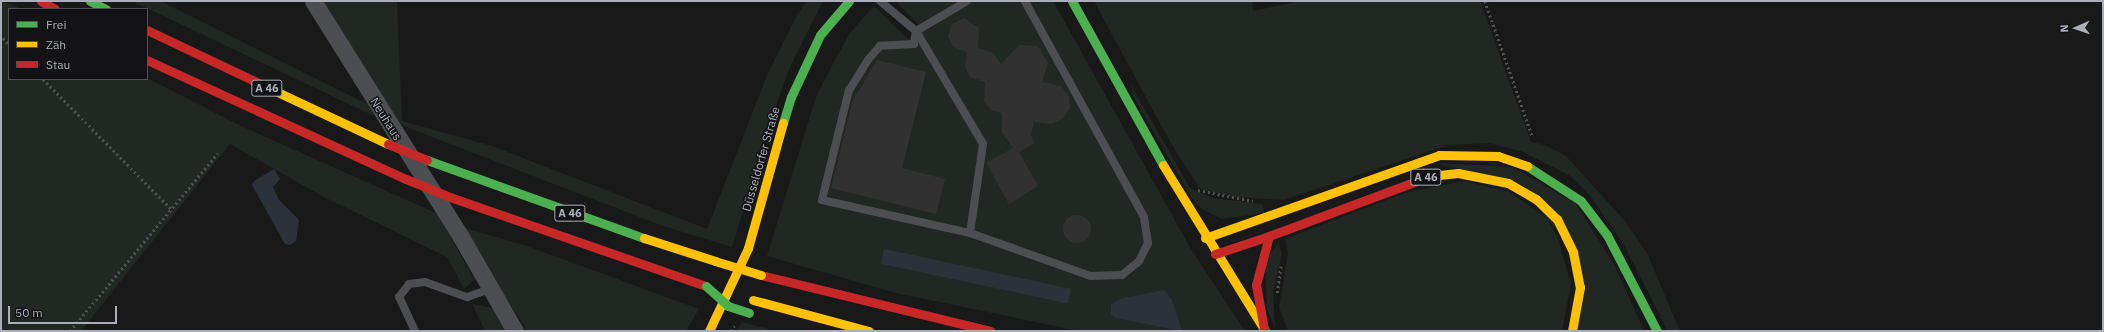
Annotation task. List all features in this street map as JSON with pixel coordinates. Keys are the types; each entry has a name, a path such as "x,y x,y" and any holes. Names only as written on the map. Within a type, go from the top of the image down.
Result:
{"main road":[{"path":"41,1 53,8"},
{"path":"90,1 104,8"},
{"name":"Düsseldorfer Straße","path":"709,331 748,248 791,96 820,35 849,1"},
{"path":"1063,1 1072,4 1205,238 1264,330"},
{"name":"A 46","path":"148,30 388,144 594,222 761,275 990,331"},
{"name":"A 46","path":"148,60 450,198 706,286 869,331"},
{"path":"1205,238 1392,168 1440,155 1510,160 1554,178 1590,212 1622,262 1657,331"},
{"name":"A 46","path":"1269,236 1428,176 1458,173 1494,178 1536,199 1557,219 1568,238 1580,287 1572,331"},
{"path":"1215,254 1269,236"},
{"path":"1264,330 1256,285 1269,236"},
{"path":"706,286 728,306 763,317"}],"street":[{"name":"Neuhaus","path":"313,1 461,237 515,331"}],"lane":[{"path":"880,1 916,31 983,144 970,233"},
{"path":"916,31 967,1"},
{"path":"916,31 914,44 880,46 849,90 822,200 970,233 1091,276 1122,275 1139,262 1148,243 1144,217 1025,1"},
{"path":"415,331 399,297 409,284 425,282 467,296 490,289"}],"path":[{"path":"1485,1 1532,135"},
{"path":"44,80 171,209"},
{"path":"70,331 218,153"},
{"path":"1194,188 1224,198 1263,202 1269,215"},
{"path":"1276,297 1283,258"}],"shaded area":[{"path":"1,1 19,8 8,8 8,80 148,80 148,79 241,126 438,214 474,280 464,289 447,257 324,197 230,144 81,331 1,331"},
{"path":"132,1 160,1 369,105 374,116 148,8"},
{"path":"320,1 397,1 402,121 492,146 707,229 768,73 797,15 807,1 823,1 790,67 771,119 732,247 663,226 401,125"},
{"path":"895,1 1053,1 1191,249 1245,331 1079,331 896,293 767,256 817,94 849,34 874,6 909,40 918,24"},
{"path":"1094,1 1252,1 1253,11 1300,1 1480,1 1531,142 1545,145 1566,156 1625,221 1647,253 1680,331 1668,331 1624,245 1588,193 1569,175 1521,151 1489,143 1448,145 1284,200 1233,197 1200,189 1169,140"},
{"path":"1131,85 1190,188 1212,198 1262,204 1265,213 1222,219 1202,209 1191,197 1133,96"},
{"path":"1435,163 1512,167 1575,203 1615,266 1644,331 1577,331 1579,258 1518,183"},
{"path":"274,169 280,179 273,187 279,200 299,220 296,241 290,245 285,244 252,185 254,181"},
{"path":"1463,181 1510,192 1546,218 1558,238 1571,284 1562,331 1288,331 1279,307 1288,254 1285,239 1405,193"},
{"path":"458,226 527,246 699,309 686,331 528,331"},
{"path":"1278,243 1282,254 1273,292 1275,327 1267,309 1265,263"},
{"path":"884,249 1071,289 1068,303 881,264"},
{"path":"1164,290 1172,300 1182,331 1116,318 1111,314 1111,304 1120,299"},
{"path":"472,304 493,308 506,331 485,331"},
{"path":"742,322 765,328 771,331 736,331"}],"building":[{"path":"964,18 979,28 978,48 993,53 1001,64 1019,45 1038,46 1048,63 1042,82 1061,86 1069,96 1070,108 1063,119 1051,124 1034,122 1031,136 1035,143 1019,152 1038,186 1009,204 986,163 1013,148 1002,133 1002,113 993,111 984,102 985,82 970,77 965,66 967,52 953,47 948,36 952,24"},
{"path":"877,60 926,72 902,168 945,179 936,214 831,188 853,100"},
{"path":"1077,215 1087,219 1091,229 1087,239 1077,243 1067,239 1063,229 1067,219"}],"traffic: fast":[{"path":"90,1 104,8"},
{"path":"783,123 791,97 820,35 849,1"},
{"path":"1072,1 1163,165"},
{"path":"427,160 644,238"},
{"path":"1527,166 1581,201 1607,235 1657,331"},
{"path":"706,286 728,306 749,313"}],"traffic: slow":[{"path":"271,89 388,144"},
{"path":"709,331 748,248 783,123"},
{"path":"1205,238 1439,155 1498,156 1527,166"},
{"path":"1163,165 1265,331"},
{"path":"1430,176 1458,173 1508,183 1536,199 1557,219 1573,252 1580,287 1572,331"},
{"path":"644,238 715,261"},
{"path":"715,261 761,275"},
{"path":"753,300 869,331"}],"traffic: jam":[{"path":"41,1 53,8"},
{"path":"148,30 271,89"},
{"path":"148,60 406,179"},
{"path":"388,144 427,160"},
{"path":"1264,329 1256,285 1269,236 1430,176"},
{"path":"406,179 450,197"},
{"path":"450,197 706,286"},
{"path":"1215,254 1269,236"},
{"path":"761,275 990,331"}]}
